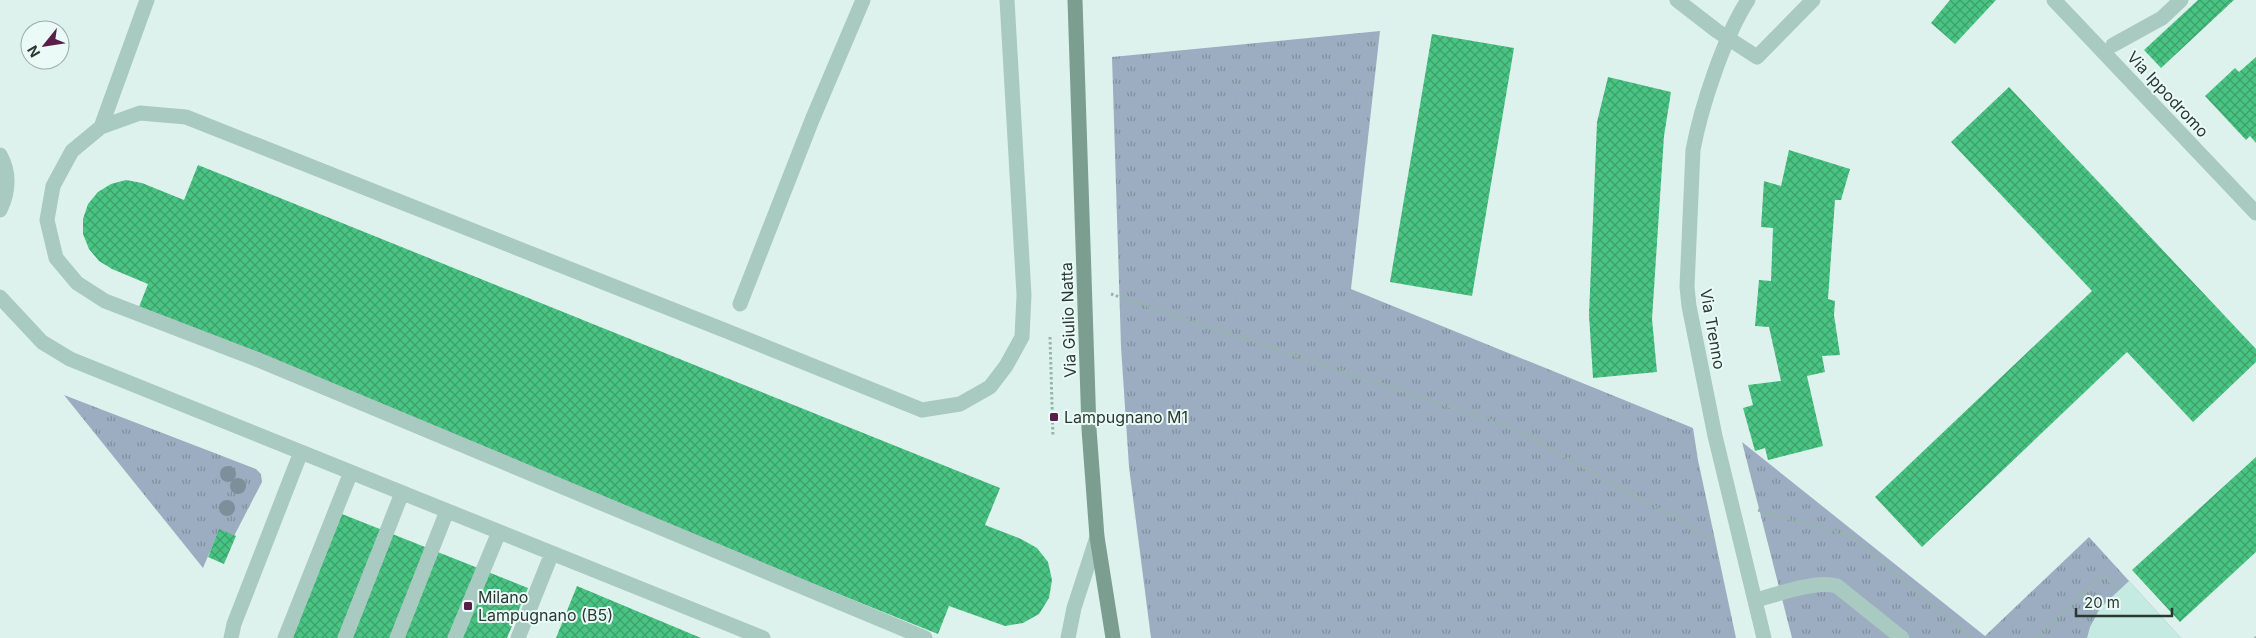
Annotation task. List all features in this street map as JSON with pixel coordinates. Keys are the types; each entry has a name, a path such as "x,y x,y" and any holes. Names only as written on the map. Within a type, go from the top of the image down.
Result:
{"street":[{"path":"101,126 147,0"},
{"path":"740,304 812,120 863,0"},
{"path":"924,638 256,359 105,301 77,283 56,258 47,220 53,186 72,151 101,126 140,113 186,117 922,410 960,404 990,387 1006,366 1022,336 1024,295 1006,0"},
{"name":"Via Giulio Natta","path":"1074,0 1089,429 1097,537 1113,638"},
{"path":"1677,0 1729,39 1757,57 1813,0"},
{"name":"Via Trenno","path":"1748,0 1729,39 1704,105 1693,150 1687,287 1689,306 1715,436 1764,638"},
{"name":"Via Ippodromo","path":"2054,0 2256,213"},
{"path":"2113,45 2162,18 2181,0"},
{"path":"0,155 5,166 7,184 6,194 0,210"},
{"path":"1,296 42,342 70,359 763,638"},
{"path":"230,638 301,452"},
{"path":"284,638 352,472"},
{"path":"345,638 402,493"},
{"path":"397,638 447,511"},
{"path":"455,638 499,532"},
{"path":"1068,638 1074,608 1097,537"},
{"path":"518,638 552,553"},
{"path":"1756,600 1817,585 1829,584 1837,586 1902,638"}],"path":[{"path":"1111,294 1502,424 1527,436 1746,558"},
{"path":"1050,337 1053,437"},
{"path":"1752,509 1851,536 1972,638"},
{"path":"2036,638 2104,574 2118,590"}],"green space":[{"path":"1380,31 1351,289 1693,428 1698,460 1736,638 1151,638 1129,467 1121,347 1112,57"},
{"path":"64,395 256,469 261,474 262,482 234,536 219,530 203,568"},
{"path":"1742,442 1985,636 2089,537 2181,638 1792,638"}],"shaded area":[{"path":"2129,581 2181,638 2087,638 2090,627 2100,608"}],"building":[{"path":"1950,0 1996,0 1955,44 1931,23"},
{"path":"2198,0 2234,0 2161,68 2144,50"},
{"path":"1432,34 1514,48 1472,296 1390,282"},
{"path":"2256,57 2256,143 2250,136 2246,140 2205,96 2235,68 2239,72"},
{"path":"1608,77 1671,92 1664,136 1652,319 1657,372 1593,378 1589,315 1597,122"},
{"path":"2009,87 2256,349 2256,362 2193,422 2127,352 1922,547 1875,497 2092,291 1951,142"},
{"path":"1789,150 1850,169 1841,200 1835,200 1828,299 1835,301 1834,315 1840,355 1822,356 1825,372 1807,376 1823,446 1768,460 1765,448 1755,451 1743,408 1753,405 1748,385 1781,381 1769,327 1755,326 1759,280 1771,281 1773,228 1761,227 1764,181 1781,186"},
{"path":"198,165 1000,488 985,525 1021,539 1037,548 1048,562 1052,580 1049,598 1039,614 1023,623 1005,626 949,606 938,634 137,312 148,284 112,269 99,261 89,249 83,234 83,219 88,204 98,192 111,184 126,180 142,183 184,200"},
{"path":"2256,457 2256,552 2180,622 2132,570"},
{"path":"342,514 528,588 507,638 292,638"},
{"path":"219,529 236,536 224,564 208,557"},
{"path":"577,586 701,638 556,638"}],"place":[{"name":"Lampugnano M1","path":"1054,417"},
{"name":"Milano Lampugnano (B5)","path":"468,606"}]}
